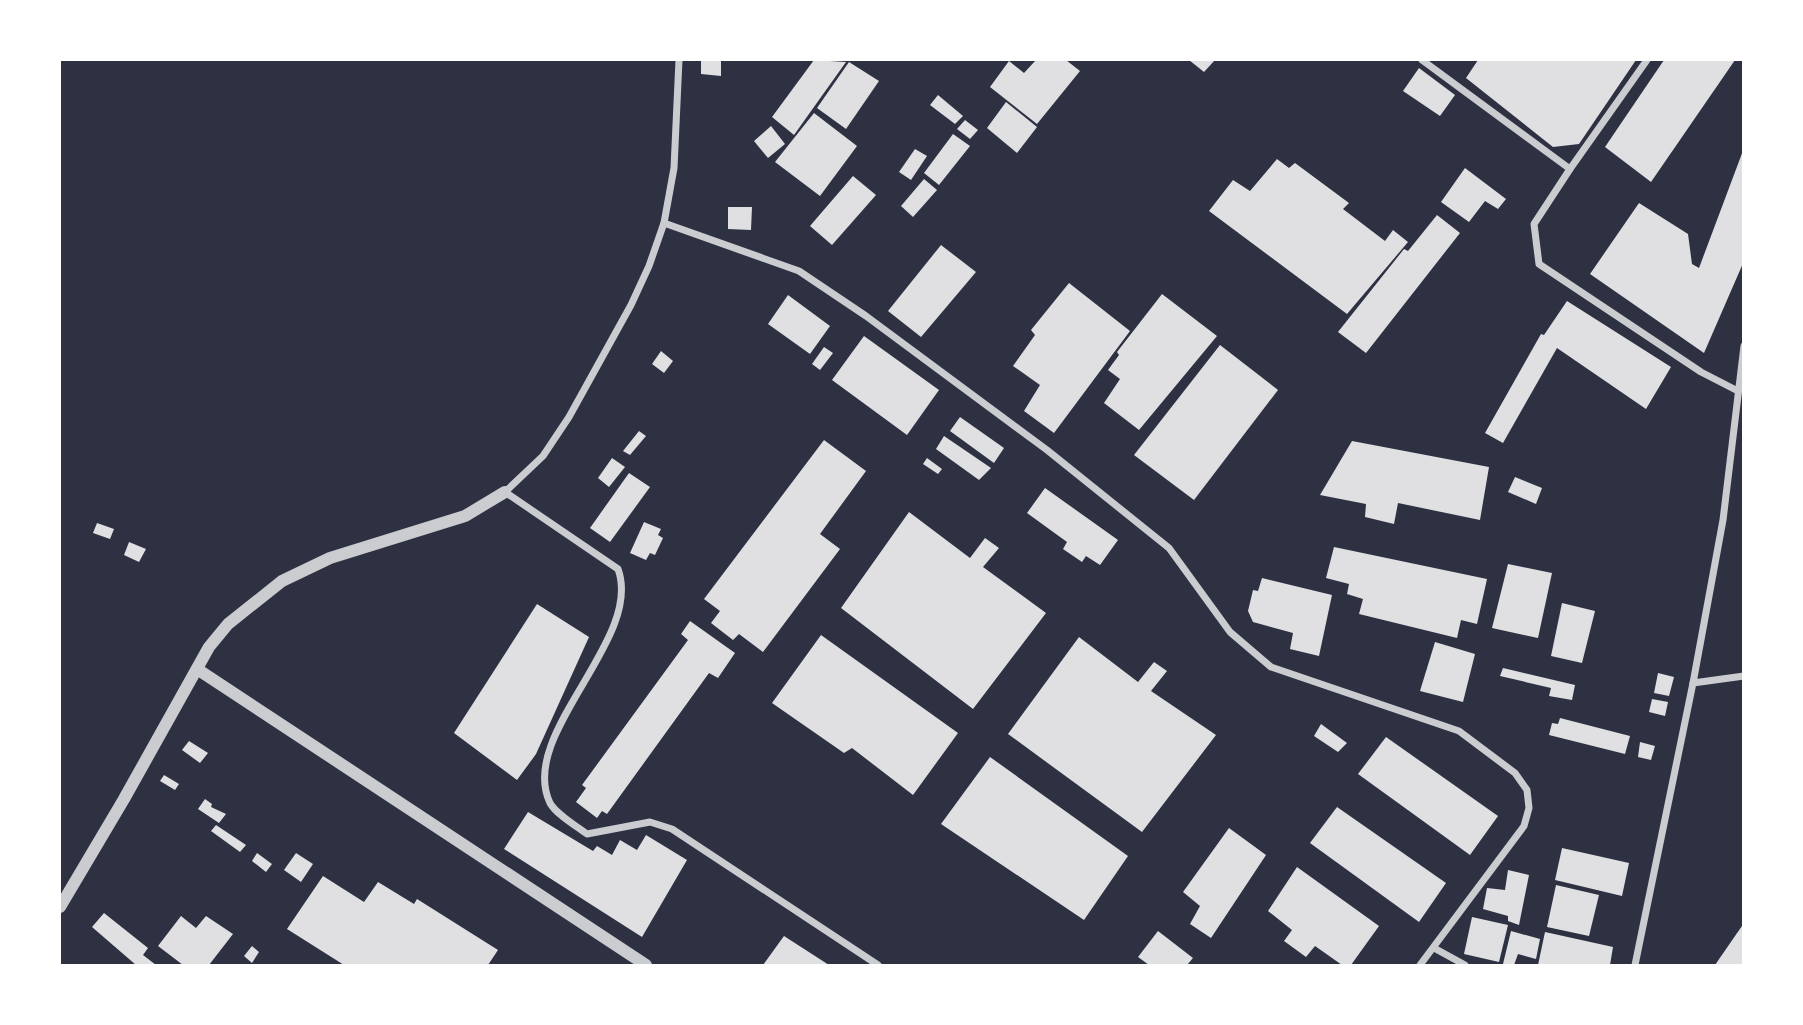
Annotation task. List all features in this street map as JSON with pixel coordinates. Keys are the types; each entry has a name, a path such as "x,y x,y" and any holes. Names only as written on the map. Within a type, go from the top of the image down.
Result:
{"street":[{"path":"60,907 209,647 228,624 282,581 330,558 465,516 505,492 543,456 569,417 631,305 664,223 674,168 679,60"},
{"path":"1422,60 1570,169"},
{"path":"1647,60 1534,225 1539,264 1701,372 1736,390"},
{"path":"664,223 799,271 846,302 1047,450 1169,548 1230,632 1271,667 1459,731 1516,773 1527,790 1529,808 1524,826 1420,965"},
{"path":"1635,965 1693,683 1723,520 1736,390 1744,346"},
{"path":"505,492 618,569 623,582 620,605 603,651 556,731 548,754 546,788 551,805 587,834 650,822 673,829 878,965"},
{"path":"197,669 646,965"},
{"path":"1693,683 1744,676"},
{"path":"1434,948 1465,965"}],"building":[{"path":"701,60 721,60 721,76 701,74"},
{"path":"814,60 846,62 794,135 772,117"},
{"path":"1036,60 1066,60 1080,71 1037,124 990,87 1009,61 1024,73"},
{"path":"1189,60 1215,60 1204,72"},
{"path":"1478,60 1636,60 1579,144 1553,147 1466,78"},
{"path":"1664,60 1735,60 1651,182 1605,147"},
{"path":"849,62 879,81 846,129 817,108"},
{"path":"1419,68 1455,95 1440,116 1403,91"},
{"path":"938,95 963,116 955,124 930,105"},
{"path":"1006,102 1037,127 1017,153 987,128"},
{"path":"814,113 857,146 820,196 775,162"},
{"path":"965,120 978,130 970,139 957,129"},
{"path":"771,126 785,144 768,158 754,141"},
{"path":"953,134 970,146 939,185 924,173"},
{"path":"1744,148 1744,261 1704,353 1590,274 1639,203 1688,234 1692,264 1699,268"},
{"path":"915,149 927,156 911,180 899,172"},
{"path":"1277,159 1289,168 1295,163 1349,203 1343,209 1385,241 1393,230 1408,242 1347,314 1209,211 1233,180 1250,191"},
{"path":"1465,168 1506,199 1498,209 1485,201 1469,222 1441,202"},
{"path":"853,176 876,195 832,245 810,226"},
{"path":"924,179 937,190 913,217 901,206"},
{"path":"728,207 752,207 751,230 728,229"},
{"path":"1437,215 1460,233 1366,353 1338,332 1404,249 1408,251"},
{"path":"941,245 976,272 921,337 888,311"},
{"path":"1069,283 1130,331 1054,433 1024,411 1040,385 1013,366 1035,335 1031,330"},
{"path":"1162,294 1217,336 1139,430 1104,403 1120,379 1108,370 1119,355 1117,352"},
{"path":"788,295 830,326 810,354 768,324"},
{"path":"1567,301 1671,367 1646,409 1557,348 1503,443 1485,433 1541,334 1544,335"},
{"path":"864,336 939,390 907,435 832,380"},
{"path":"1220,345 1278,390 1194,500 1134,455"},
{"path":"824,347 833,353 820,370 812,364"},
{"path":"661,351 673,361 664,373 652,364"},
{"path":"960,417 1004,448 994,463 950,431"},
{"path":"639,431 646,436 630,455 623,451"},
{"path":"944,436 991,468 979,480 936,449"},
{"path":"824,440 866,471 820,534 840,549 763,652 739,634 733,640 711,623 720,611 704,599"},
{"path":"1352,441 1489,467 1480,520 1398,503 1394,524 1365,517 1366,504 1320,495"},
{"path":"612,458 625,467 609,487 598,478"},
{"path":"927,458 942,469 938,474 923,464"},
{"path":"629,473 650,487 610,542 590,528"},
{"path":"1515,477 1542,488 1536,504 1508,492"},
{"path":"1045,488 1118,540 1100,565 1086,556 1082,562 1063,549 1067,542 1027,513"},
{"path":"909,512 970,558 985,538 999,548 983,567 1046,613 973,709 841,608"},
{"path":"644,522 661,529 658,535 663,538 655,555 650,553 646,560 630,553"},
{"path":"97,523 114,529 110,539 93,533"},
{"path":"129,542 146,549 139,562 124,555"},
{"path":"1334,547 1487,579 1477,624 1461,620 1457,638 1359,614 1363,599 1347,594 1349,584 1326,578"},
{"path":"1508,564 1552,573 1538,638 1492,628"},
{"path":"1262,578 1332,595 1319,656 1290,649 1293,633 1253,622 1248,611 1253,590 1258,591"},
{"path":"1562,603 1595,611 1582,663 1551,656"},
{"path":"537,604 589,637 536,754 517,780 454,733"},
{"path":"690,621 735,653 718,678 709,673 607,814 602,811 597,818 576,802 586,788 582,785 688,640 681,634"},
{"path":"821,635 958,733 913,795 852,748 844,753 772,703"},
{"path":"1079,637 1138,682 1154,662 1167,671 1151,691 1216,735 1142,832 1008,734"},
{"path":"1435,642 1475,654 1463,702 1420,691"},
{"path":"1503,668 1575,685 1572,700 1549,696 1551,688 1500,676"},
{"path":"1658,673 1674,677 1669,696 1654,693"},
{"path":"1652,699 1668,702 1665,716 1649,712"},
{"path":"1560,718 1630,736 1625,754 1549,735 1552,723 1558,724"},
{"path":"1321,724 1347,743 1338,752 1314,736"},
{"path":"1386,737 1498,816 1470,855 1358,774"},
{"path":"189,741 208,753 200,763 182,750"},
{"path":"1640,742 1655,746 1651,760 1638,757"},
{"path":"990,757 1128,856 1084,920 941,824"},
{"path":"164,775 179,784 175,790 160,781"},
{"path":"205,799 212,804 211,807 226,814 219,823 198,809"},
{"path":"1337,807 1446,883 1419,922 1310,843"},
{"path":"528,812 593,851 597,846 612,855 620,840 637,850 646,835 687,860 642,937 504,849"},
{"path":"216,825 246,845 240,852 211,831"},
{"path":"1229,828 1266,855 1211,938 1190,924 1200,906 1183,892"},
{"path":"1562,848 1629,863 1622,896 1555,880"},
{"path":"257,853 272,864 266,872 252,861"},
{"path":"296,853 313,864 301,882 284,870"},
{"path":"1297,867 1379,926 1351,965 1342,965 1315,946 1306,957 1284,941 1292,930 1268,911"},
{"path":"1508,870 1529,875 1519,925 1508,921 1508,916 1483,909 1487,888 1505,890"},
{"path":"323,876 364,902 378,882 414,904 417,899 498,950 488,965 344,965 287,929"},
{"path":"1556,885 1599,895 1589,936 1547,927"},
{"path":"104,913 148,948 143,955 156,965 136,965 92,927"},
{"path":"181,916 196,928 206,916 233,934 209,965 183,965 158,946"},
{"path":"1472,917 1508,925 1499,962 1464,954"},
{"path":"1744,923 1744,965 1715,965"},
{"path":"1158,931 1193,958 1187,965 1149,965 1138,957"},
{"path":"1511,931 1540,939 1536,959 1518,954 1514,965 1503,964"},
{"path":"1545,932 1613,947 1610,965 1538,965"},
{"path":"784,936 829,965 763,965"},
{"path":"252,946 259,952 252,963 244,956"}]}
